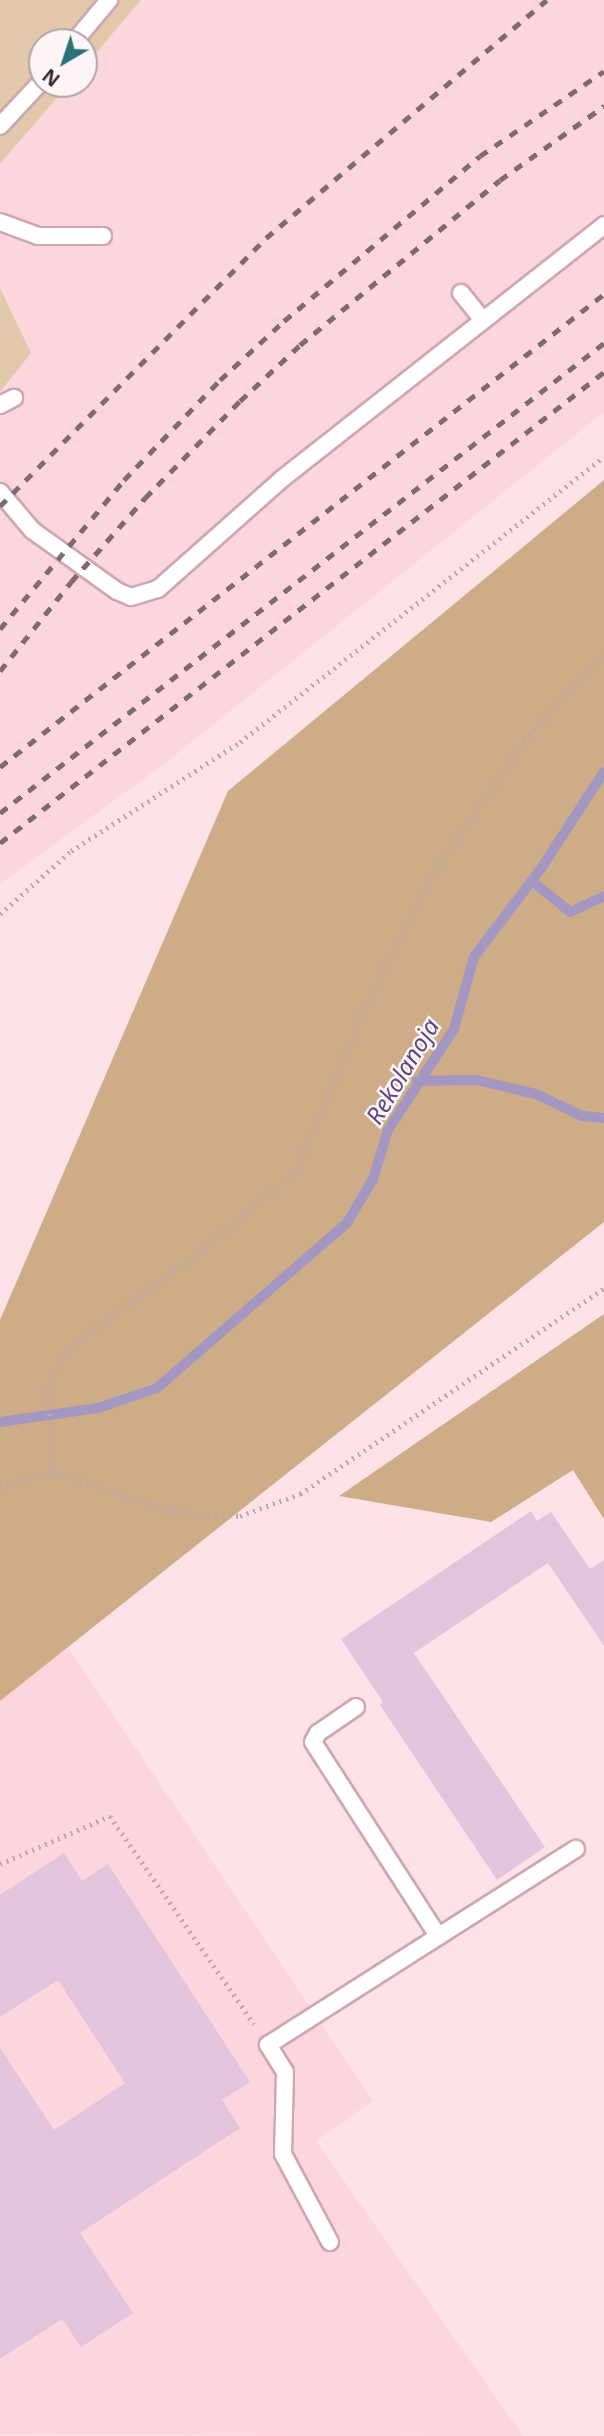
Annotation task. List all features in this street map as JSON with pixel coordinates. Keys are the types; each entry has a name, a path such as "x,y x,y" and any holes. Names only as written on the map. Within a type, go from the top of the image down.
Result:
{"lane":[{"path":"86,28 109,0"},
{"path":"0,126 28,96"},
{"path":"0,222 38,236 103,236"},
{"path":"0,492 32,530 117,591 131,597 158,589 284,478 604,225"},
{"path":"461,293 483,320"},
{"path":"356,1707 318,1733 313,1742 438,1936"},
{"path":"330,2242 283,2154 285,2072 268,2045 576,1849"}],"path":[{"path":"0,914 71,851 240,742 604,457"},
{"path":"53,1472 48,1391 66,1350 202,1250 296,1171 371,993 432,876 524,741 604,652"},
{"path":"0,1487 53,1472 173,1512 240,1516 300,1494 604,1288"},
{"path":"0,1864 110,1816 268,2045"}],"shaded area":[{"path":"0,0 141,0 98,51 98,28 28,28 28,98 57,98 0,164"},
{"path":"141,0 604,0 604,412 164,764 0,884 0,392 30,353 0,303 0,164 57,98 98,98 98,51"},
{"path":"0,288 31,353 0,392"},
{"path":"604,480 604,1222 0,1701 0,1320 228,791"},
{"path":"604,1314 604,1519 573,1470 491,1522 339,1496"},
{"path":"68,1647 373,2101 316,2141 523,2436 0,2435 0,1701"}],"building":[{"path":"531,1511 537,1521 551,1512 590,1569 604,1560 604,1646 548,1563 414,1653 545,1847 497,1880 380,1705 383,1702 341,1639"},
{"path":"64,1853 82,1881 108,1864 250,2082 222,2100 240,2128 80,2233 133,2313 81,2347 62,2319 0,2359 0,2048 54,2130 125,2083 58,1980 0,2017 0,1895"}],"waterway":[{"name":"Rekolanoja","path":"0,1422 98,1408 157,1388 347,1223 373,1179 388,1130 454,1029 474,957 542,867 604,772"},
{"path":"532,881 570,912 604,896"},
{"path":"417,1081 476,1080 536,1094 582,1116 604,1118"}],"railway":[{"path":"0,506 266,238 547,0"},
{"path":"0,629 124,480 220,380 284,321 480,156 604,71"},
{"path":"0,671 71,582 145,498 240,401 300,345 500,180 604,106"},
{"path":"0,767 604,294"},
{"path":"0,813 604,343"},
{"path":"0,843 604,372"}]}
